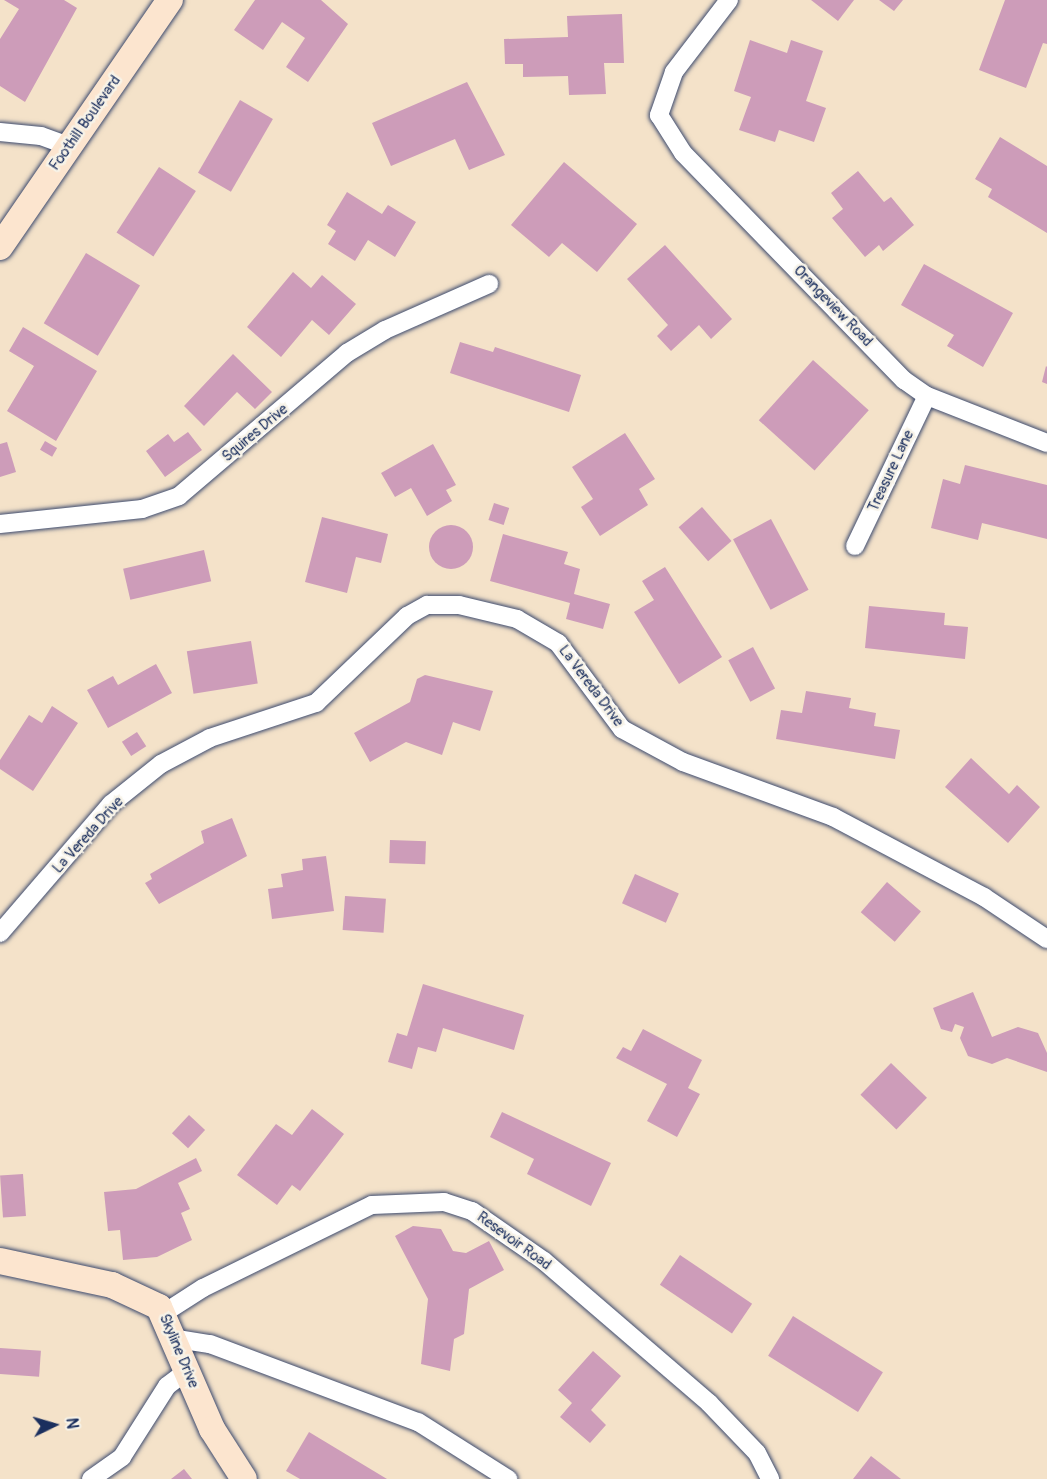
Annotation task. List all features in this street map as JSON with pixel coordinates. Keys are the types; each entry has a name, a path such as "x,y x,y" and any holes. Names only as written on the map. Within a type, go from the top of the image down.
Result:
{"street":[{"name":"Foothill Boulevard","path":"0,247 170,0"},
{"name":"Orangeview Road","path":"729,0 674,72 659,115 683,153 927,396 1047,442"},
{"path":"0,132 41,136 69,146"},
{"name":"Squires Drive","path":"0,524 142,509 179,496 347,353 386,330 489,284"},
{"name":"Treasure Lane","path":"855,546 927,396"},
{"name":"La Vereda Drive","path":"0,933 111,804 161,764 210,738 316,703 407,616 427,605 459,605 517,620 558,642 622,729 683,762 833,817 984,897 1047,939"},
{"name":"Resevoir Road","path":"164,1313 203,1288 372,1205 444,1202 482,1217 544,1261 709,1403 757,1453 770,1479"},
{"name":"Skyline Drive","path":"0,1261 112,1285 148,1299 164,1313 177,1339 212,1429 244,1479"},
{"path":"177,1339 210,1344 418,1422 508,1479"},
{"path":"91,1479 122,1457 167,1386 188,1370"}],"building":[{"path":"4,0 64,0 77,8 25,102 0,86 0,39 19,9"},
{"path":"255,0 321,0 348,24 308,82 286,67 305,38 282,22 263,50 234,30"},
{"path":"811,0 854,0 838,21"},
{"path":"879,0 903,0 894,11"},
{"path":"1005,0 1047,0 1047,44 1043,43 1026,88 979,70"},
{"path":"622,14 624,63 604,63 606,94 569,95 568,76 523,77 523,64 505,64 504,39 568,37 567,16"},
{"path":"750,40 787,53 791,40 823,51 806,101 826,108 814,142 779,130 775,142 739,130 751,97 734,91"},
{"path":"467,82 505,155 469,170 455,139 391,166 372,123"},
{"path":"240,100 273,119 231,192 198,173"},
{"path":"1000,137 1047,166 1047,233 988,197 992,189 975,179"},
{"path":"564,162 637,224 597,272 562,243 549,257 511,225"},
{"path":"159,167 196,191 153,256 117,232"},
{"path":"858,171 884,202 891,197 914,225 883,251 879,245 865,257 832,218 843,209 831,193"},
{"path":"347,192 382,214 388,205 416,222 395,257 368,240 355,261 328,244 336,231 327,225"},
{"path":"665,245 732,319 711,339 699,325 671,351 657,336 668,325 627,279"},
{"path":"86,253 140,285 98,356 44,323"},
{"path":"924,264 1013,313 983,367 947,346 954,335 901,305"},
{"path":"293,272 311,288 322,275 356,304 329,335 312,320 281,357 247,327"},
{"path":"23,327 97,371 56,441 7,411 34,366 9,351"},
{"path":"460,342 493,352 495,347 581,375 569,412 450,373"},
{"path":"233,354 272,392 255,409 237,392 204,426 184,406"},
{"path":"813,360 869,410 815,470 759,420"},
{"path":"1047,367 1047,384 1042,382"},
{"path":"188,432 202,450 165,477 146,451 168,434 174,442"},
{"path":"625,433 655,479 639,489 648,505 600,536 581,507 593,499 572,467"},
{"path":"45,441 57,448 52,457 40,450"},
{"path":"7,442 16,472 0,477 0,444"},
{"path":"433,444 456,485 446,490 452,501 427,516 411,488 395,497 381,473"},
{"path":"965,465 1047,485 1047,539 982,523 978,540 931,528 943,479 960,484"},
{"path":"494,503 509,508 504,525 488,520"},
{"path":"702,507 732,541 708,561 679,527"},
{"path":"322,517 388,534 381,563 356,557 347,593 305,582"},
{"path":"771,519 809,590 771,610 733,539"},
{"path":"451,525 466,532 473,547 466,562 451,569 436,562 429,547 436,532"},
{"path":"503,534 568,552 564,564 580,569 574,594 610,604 603,629 566,619 570,603 490,581"},
{"path":"204,550 211,581 130,600 123,569"},
{"path":"665,567 722,657 679,684 634,612 654,600 642,581"},
{"path":"869,606 945,613 944,625 968,627 965,659 865,648"},
{"path":"251,641 258,683 194,694 187,651"},
{"path":"753,647 775,688 750,702 728,660"},
{"path":"156,664 172,693 108,728 87,690 113,676 118,685"},
{"path":"425,675 493,691 480,731 453,722 442,755 406,742 370,762 354,733 410,702 417,679"},
{"path":"806,691 851,698 849,708 876,713 874,726 900,730 895,759 776,739 781,710 802,713"},
{"path":"52,706 78,723 33,791 0,769 0,760 29,715 42,723"},
{"path":"137,732 146,746 131,756 122,742"},
{"path":"971,758 1009,794 1017,785 1040,807 1008,843 945,787"},
{"path":"232,818 247,856 159,904 145,883 152,879 150,874 204,843 201,831"},
{"path":"390,840 426,841 425,864 389,863"},
{"path":"326,856 334,911 272,919 268,889 283,887 281,874 303,870 302,859"},
{"path":"635,874 679,894 666,923 622,903"},
{"path":"887,882 921,912 895,942 861,912"},
{"path":"345,896 386,899 384,933 343,930"},
{"path":"423,984 524,1015 514,1050 443,1028 436,1052 418,1047 412,1069 388,1062 397,1033 407,1036"},
{"path":"973,992 992,1037 1018,1027 1038,1033 1047,1053 1047,1072 1007,1058 992,1064 968,1056 960,1038 964,1027 955,1024 952,1032 941,1029 933,1008"},
{"path":"643,1029 702,1060 688,1088 700,1094 677,1137 647,1121 667,1084 616,1058 623,1047 631,1051"},
{"path":"891,1063 927,1098 896,1129 860,1095"},
{"path":"312,1109 344,1134 300,1191 292,1185 277,1205 237,1175 276,1124 292,1135"},
{"path":"502,1112 611,1163 591,1206 527,1174 534,1159 490,1137"},
{"path":"189,1115 205,1130 188,1148 172,1133"},
{"path":"196,1158 202,1171 178,1183 190,1209 181,1213 192,1240 157,1257 123,1260 120,1230 108,1231 104,1192 136,1189"},
{"path":"23,1174 26,1216 3,1218 0,1176"},
{"path":"413,1226 441,1229 453,1251 466,1253 489,1241 504,1270 469,1289 464,1334 454,1339 450,1371 421,1364 428,1299 395,1236"},
{"path":"680,1255 752,1304 732,1333 660,1285"},
{"path":"793,1316 883,1372 858,1412 768,1356"},
{"path":"0,1348 41,1351 39,1377 0,1374"},
{"path":"593,1351 621,1376 591,1410 606,1425 590,1443 560,1417 572,1403 558,1390"},
{"path":"309,1432 387,1479 300,1479 286,1471"},
{"path":"871,1456 901,1479 853,1479"},
{"path":"184,1469 192,1479 171,1479"}]}
